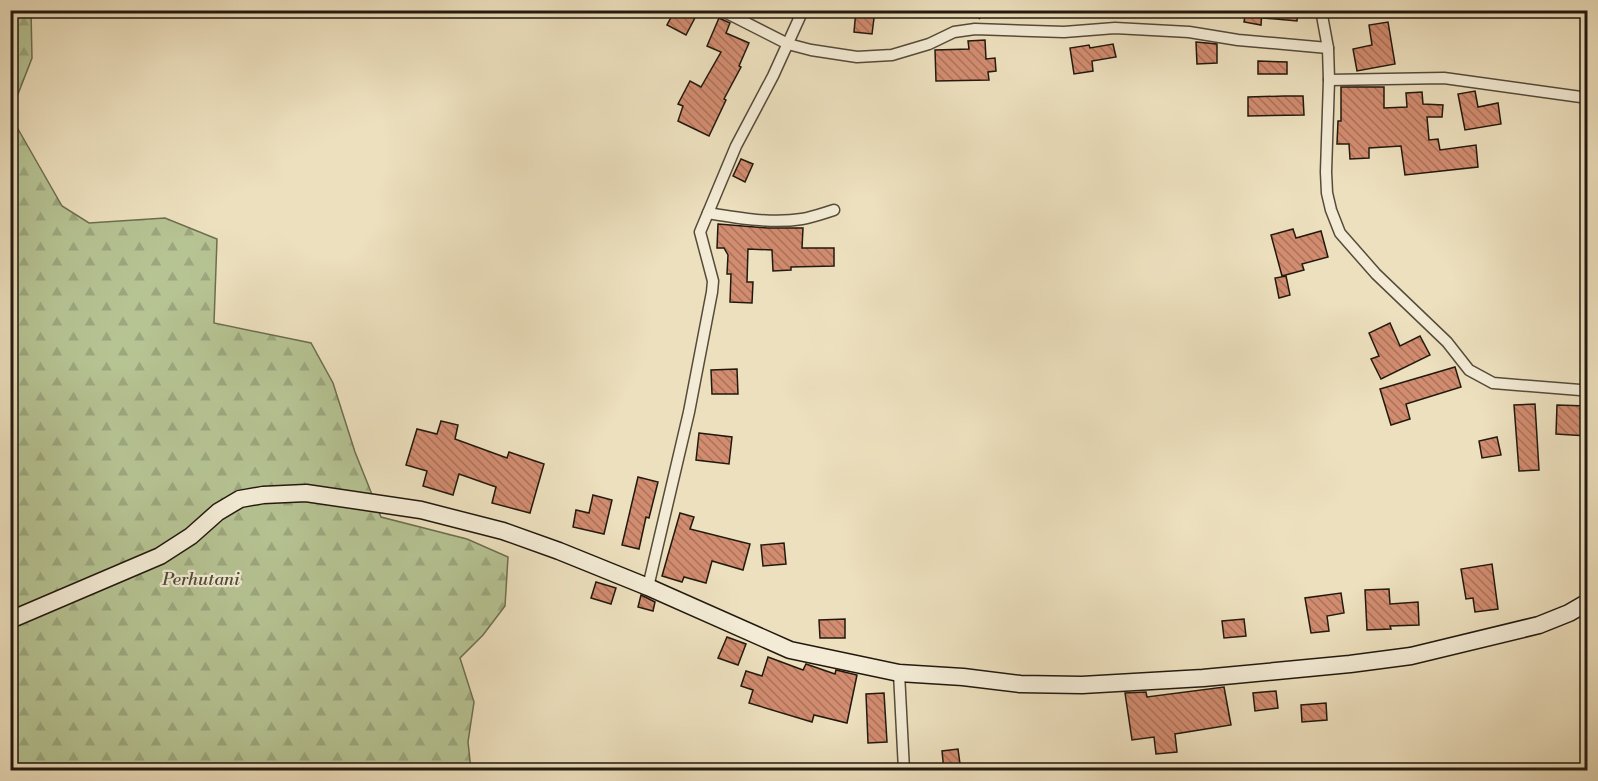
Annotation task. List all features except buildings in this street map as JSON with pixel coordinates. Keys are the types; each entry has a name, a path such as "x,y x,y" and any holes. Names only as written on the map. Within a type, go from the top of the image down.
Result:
{"street":[{"path":"721,10 788,44 811,51 857,57 892,56 929,44 954,32 975,29 1064,32 1115,28 1189,32 1238,40 1328,48"},
{"path":"648,586 688,412 712,292 713,281 700,232 736,146 803,10"},
{"path":"1321,10 1328,48 1327,193 1340,233 1376,274 1447,342 1470,370 1483,379 1493,383 1580,390 1587,393"},
{"path":"1329,80 1444,78 1587,98"},
{"path":"708,213 741,219 768,220 801,219 834,210"},
{"path":"10,620 160,556 191,536 218,512 240,499 273,494 306,493 421,510 503,531 648,586 790,650 899,673 963,676 1020,684 1082,685 1203,678 1411,656 1510,633 1569,613 1587,602"},
{"path":"899,673 904,771"}],"green space":[{"path":"11,10 31,11 32,58 11,112"},
{"name":"Perhutani","path":"10,115 62,206 89,223 165,218 217,239 214,323 311,343 333,383 355,452 381,517 467,539 508,557 505,606 483,635 460,658 474,702 468,742 471,770 11,770"}]}
